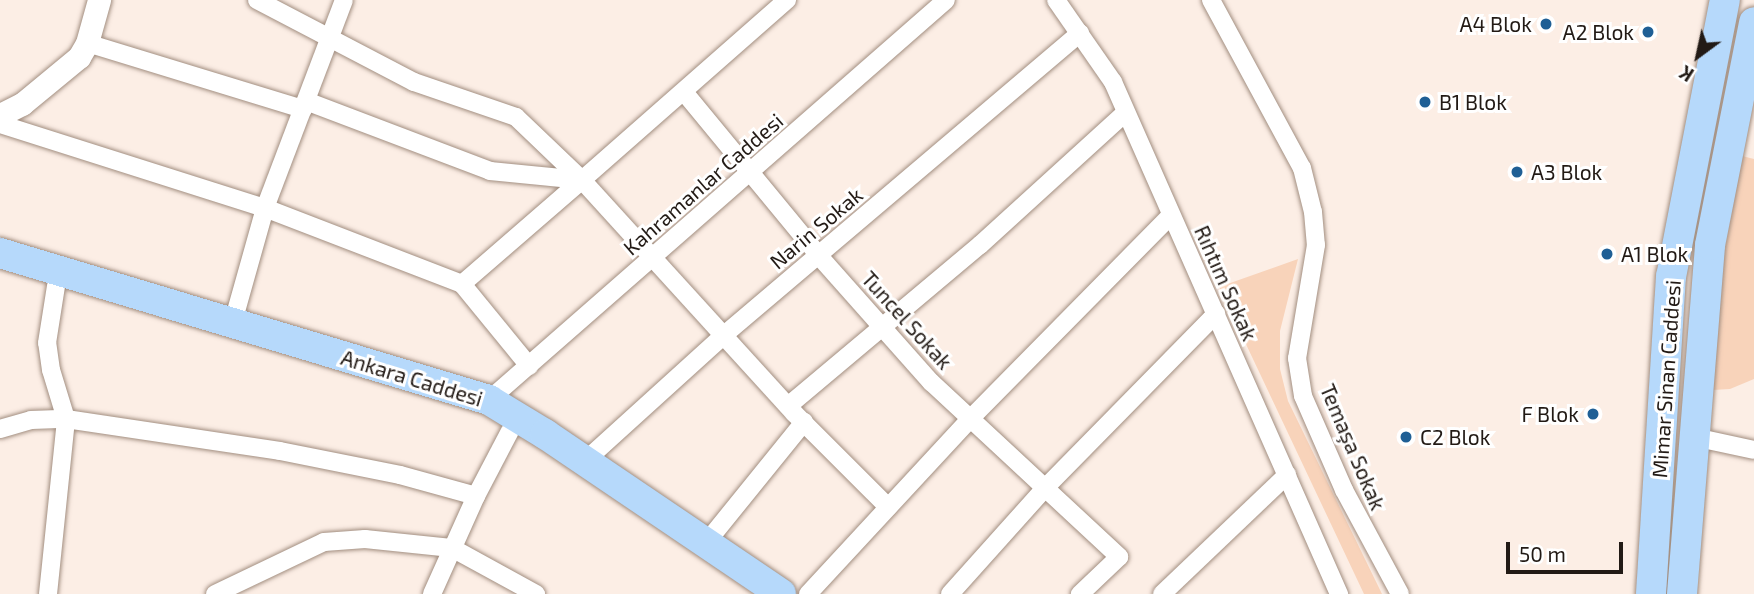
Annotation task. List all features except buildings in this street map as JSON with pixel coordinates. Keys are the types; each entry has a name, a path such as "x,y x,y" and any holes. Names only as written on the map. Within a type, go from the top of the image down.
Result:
{"main road":[{"name":"Mimar Sinan Caddesi","path":"1651,594 1671,277 1725,0"},
{"name":"Mimar Sinan Caddesi","path":"1682,594 1710,245 1754,22"},
{"name":"Ankara Caddesi","path":"0,253 233,322 485,408 585,461 781,594"},
{"name":"Ankara Caddesi","path":"0,270 485,408 510,431 755,594"}],"street":[{"path":"0,115 22,104 79,57 87,43 99,0"},
{"path":"257,0 414,82 516,117 582,180 788,406 888,507"},
{"path":"233,322 265,208 344,0"},
{"path":"462,284 787,0"},
{"name":"Kahramanlar Caddesi","path":"485,408 528,366 946,0"},
{"name":"Rıhtım Sokak","path":"1056,0 1114,82 1339,594"},
{"name":"Temaşa Sokak","path":"1211,0 1302,168 1313,212 1316,244 1297,358 1303,396 1344,491 1399,594"},
{"name":"Narin Sokak","path":"585,461 724,335 1080,33"},
{"path":"87,43 304,105 489,172 582,180"},
{"name":"Tuncel Sokak","path":"684,92 818,256 930,382 1119,556 1080,594"},
{"path":"788,406 980,245 1126,112"},
{"path":"0,124 265,208 462,284 528,366"},
{"path":"808,594 970,419 1171,215"},
{"path":"48,594 66,419 51,370 47,343 56,286"},
{"path":"950,594 1046,487 1216,314"},
{"path":"0,429 31,420 66,419 280,451 400,475 476,496"},
{"path":"706,542 804,422"},
{"path":"432,594 476,496 510,431"},
{"path":"1694,437 1754,450"},
{"path":"1162,594 1287,475"},
{"path":"215,594 324,542 365,539 452,548 536,594"}],"shaded area":[{"path":"1742,156 1754,159 1754,379 1730,389 1713,390 1717,294"},
{"path":"1298,259 1280,331 1280,369 1288,401 1382,594 1364,594 1219,287"}],"place":[{"name":"A4 Blok","path":"1546,24"},
{"name":"A2 Blok","path":"1648,32"},
{"name":"B1 Blok","path":"1425,102"},
{"name":"A3 Blok","path":"1517,172"},
{"name":"A1 Blok","path":"1607,254"},
{"name":"F Blok","path":"1593,414"},
{"name":"C2 Blok","path":"1406,437"}]}
